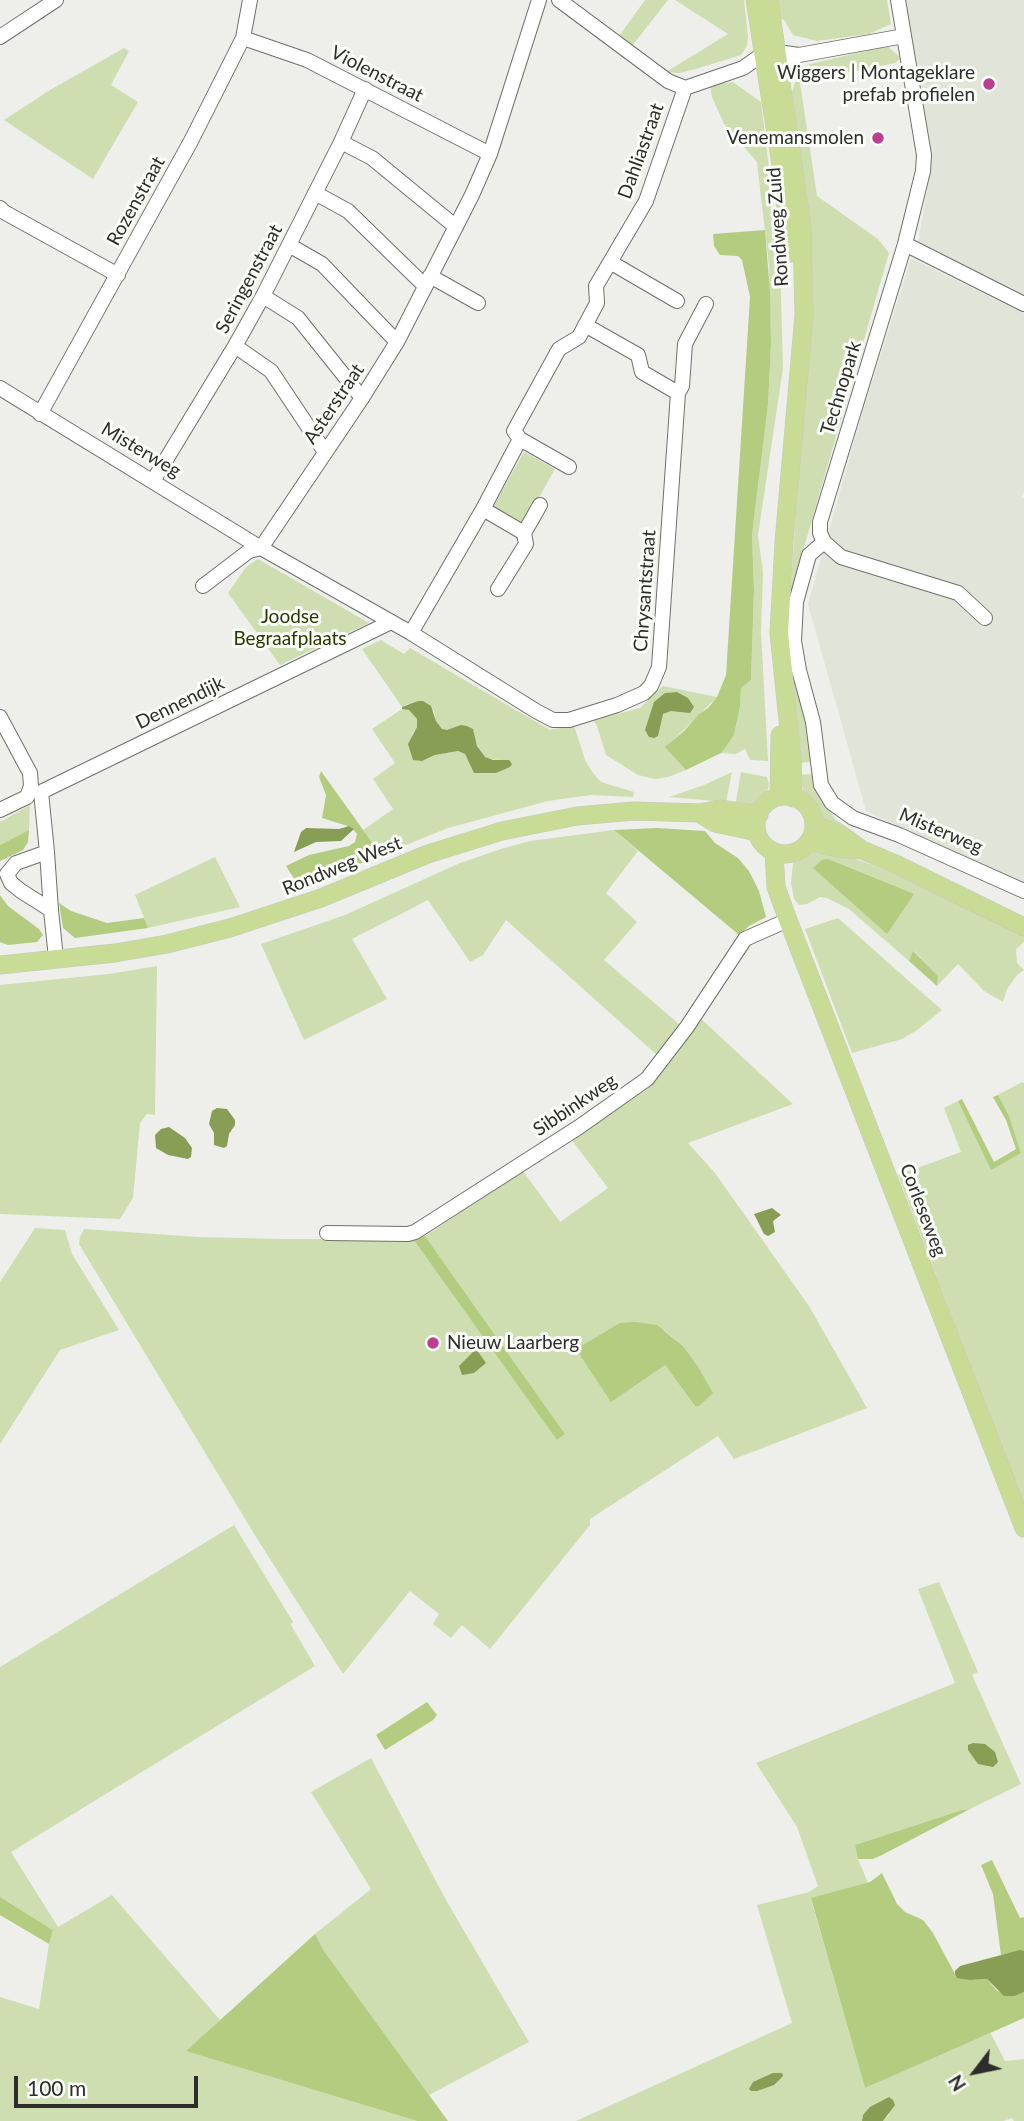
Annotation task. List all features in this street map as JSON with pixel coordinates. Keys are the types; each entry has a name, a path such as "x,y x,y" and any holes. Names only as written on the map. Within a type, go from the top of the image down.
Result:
{"main road":[{"name":"Rondweg Zuid","path":"755,0 771,60"},
{"name":"Rondweg Zuid","path":"769,0 771,60 790,229 795,409 779,633 792,759 786,798"},
{"path":"786,798 808,808 812,833 804,848 781,853 761,840 758,823 767,804 786,798"},
{"name":"Rondweg West","path":"0,965 115,953 167,944 230,928 321,898 428,854 502,831 577,816 634,811 699,813 715,822 758,823"},
{"path":"812,833 838,848 862,850 898,865 1024,927"},
{"name":"Corleseweg","path":"781,853 786,914 1024,1528"}],"street":[{"path":"0,37 56,0"},
{"name":"Rozenstraat","path":"40,414 191,141 243,38 250,0"},
{"name":"Asterstraat","path":"261,548 397,342 456,227 489,154 539,0"},
{"path":"559,0 668,81 685,88 771,60 904,36"},
{"name":"Technopark","path":"824,542 820,522 905,244 923,171 924,155 898,0"},
{"name":"Violenstraat","path":"243,38 307,60 489,154"},
{"name":"Dahliastraat","path":"411,634 520,439 514,431 559,349 579,337 597,303 596,286 646,201 685,88"},
{"name":"Seringenstraat","path":"153,481 263,296 365,89"},
{"path":"341,142 372,158 456,227"},
{"path":"316,193 348,211 428,281 478,303"},
{"path":"0,208 118,275"},
{"path":"905,244 1024,304"},
{"path":"289,245 322,264 397,342"},
{"path":"610,262 677,301"},
{"path":"263,296 298,318 362,398"},
{"name":"Chrysantstraat","path":"411,634 553,720 569,720 617,705 644,693 651,686 659,667 678,393 682,386 685,344 706,304"},
{"path":"585,325 638,355 642,372 678,393"},
{"path":"235,346 271,371 324,452"},
{"name":"Misterweg","path":"0,388 261,548 411,634"},
{"path":"520,439 569,467"},
{"path":"498,589 526,544 524,533 540,505"},
{"path":"483,509 524,533"},
{"path":"824,542 841,557 958,593 985,618"},
{"name":"Misterweg","path":"824,542 809,555 796,602 794,641 813,722 821,785 840,811 1024,891"},
{"path":"203,586 249,551 261,548"},
{"name":"Dennendijk","path":"56,958 41,792 391,622"},
{"path":"0,717 30,773 31,786 27,797 0,810"},
{"path":"47,852 16,863 7,874 11,883 20,891 51,910"},
{"name":"Sibbinkweg","path":"327,1233 415,1232 579,1127 647,1079 687,1027 748,936 786,914"}],"shaded area":[{"path":"904,0 1024,0 1024,295 918,243 931,166"},
{"path":"765,230 771,344 768,405 752,535 754,590 751,680 741,688 734,735 725,748 721,753 686,770 665,747 708,708 717,697 726,675 750,297 742,260 738,256 720,255 714,246 713,234"},
{"path":"911,258 1024,313 1024,887 866,811 808,604 859,424"},
{"path":"677,692 688,698 694,707 690,713 671,711 663,714 658,736 649,737 645,730 654,702 665,693"},
{"path":"418,701 431,706 442,729 461,725 473,729 477,746 485,757 509,760 512,764 510,767 496,773 474,773 465,754 458,751 435,755 422,761 413,760 408,744 417,727 417,719 402,707"},
{"path":"321,771 381,855 300,888 286,866 309,855 349,846 355,842 357,834 351,827 322,818 326,795 319,777"},
{"path":"349,826 354,829 341,841 316,842 294,852 301,832 306,828 339,829"},
{"path":"657,828 705,831 715,843 738,858 749,871 759,891 766,917 739,935 614,830"},
{"path":"29,830 28,842 23,850 0,861 0,845"},
{"path":"828,859 914,894 887,934 813,868 822,860"},
{"path":"0,895 8,906 39,929 43,935 37,942 8,945 0,942"},
{"path":"59,903 71,911 107,923 144,918 148,928 75,938 63,928"},
{"path":"913,951 938,976 937,986 909,961"},
{"path":"998,1095 1009,1116 1021,1153 991,1170 958,1101 962,1099 994,1162 1016,1149 1006,1120 993,1097"},
{"path":"217,1108 227,1109 235,1120 224,1148 214,1145 214,1133 209,1124 212,1111"},
{"path":"169,1127 185,1138 192,1148 191,1157 188,1159 168,1155 156,1148 155,1135 161,1129"},
{"path":"772,1208 781,1215 773,1221 775,1232 768,1236 764,1234 754,1214"},
{"path":"425,1236 565,1434 557,1440 413,1239"},
{"path":"620,1323 657,1325 683,1346 713,1393 699,1406 695,1406 665,1365 611,1402 576,1349"},
{"path":"476,1349 486,1363 474,1373 462,1375 459,1366"},
{"path":"427,1702 437,1715 433,1720 385,1750 376,1735"},
{"path":"985,1744 995,1752 998,1762 993,1767 978,1764 968,1750 968,1745"},
{"path":"970,1809 882,1855 873,1859 858,1859 855,1845"},
{"path":"992,1860 1020,1918 1024,1917 1024,1951 1001,1955 993,1894 981,1865"},
{"path":"882,1873 897,1904 905,1912 923,1920 933,1933 955,1974 970,1980 987,1979 997,1991 1015,1996 1024,1992 1024,2018 865,2088 811,1898 870,1882"},
{"path":"0,1897 53,1930 49,1944 0,1915"},
{"path":"315,1934 324,1951 448,2121 417,2121 186,2051"},
{"path":"1024,1951 1024,1992 1015,1996 1004,1996 987,1979 957,1978 955,1974 960,1966"},
{"path":"773,2073 782,2073 783,2076 774,2085 757,2091 749,2089 753,2082"},
{"path":"889,2097 895,2105 883,2121 862,2121 863,2115 870,2107"}],"green space":[{"path":"645,0 668,0 632,46 619,36"},
{"path":"675,0 744,0 748,37 747,46 741,55 679,73 666,72 728,34"},
{"path":"773,0 887,0 891,24 869,34 817,41 793,35 784,20 776,17"},
{"path":"887,46 901,58 895,63 800,82 817,196 878,239 889,253 790,596 809,335 790,98 796,80 810,64"},
{"path":"124,48 129,51 111,85 138,102 93,179 4,120 50,90"},
{"path":"733,82 761,102 780,260 783,368 758,535 763,573 761,631 768,761 750,760 745,749 736,754 721,753 734,735 741,688 751,680 754,590 752,535 768,405 771,344 769,266 757,162 724,124 712,97 710,85"},
{"path":"524,452 555,469 524,524 493,507"},
{"name":"Joodse Begraafplaats","path":"258,559 369,623 280,665 228,593 246,567"},
{"path":"381,640 404,654 410,648 550,730 574,725 585,760 593,773 601,782 634,792 633,797 591,795 548,801 448,828 381,855 363,830 393,809 373,779 395,763 372,729 402,709 409,710 417,719 417,727 412,735 422,761 435,755 458,751 465,754 472,768 500,760 488,759 475,741 442,729 436,721 434,711 407,704 402,707 362,649"},
{"path":"788,662 804,711 811,762 798,763"},
{"path":"663,686 717,697 666,747 686,770 655,779 638,775 606,755 593,720 640,708","holes":["677,692 688,698 670,711 663,714 665,693"]},
{"path":"732,772 726,802 669,797 704,785"},
{"path":"741,772 767,777 769,785 767,792 751,806 735,807"},
{"path":"813,774 824,802 835,819 847,827 827,825 804,796 800,775"},
{"path":"30,805 29,830 0,845 0,822"},
{"path":"614,830 638,851 606,893 637,922 604,960 679,1024 657,1055 506,920 483,955 470,962 428,900 352,939 387,999 304,1040 261,944 345,915 460,863 504,848 530,841"},
{"path":"822,848 873,865 967,903 1024,932 1024,942 1016,949 1017,963 1024,970 1007,989 1003,1002 984,991 958,964 937,986 938,976 914,951 909,961 849,909 827,898 820,897 799,905 794,899 791,883 793,863 808,852"},
{"path":"215,857 240,907 148,928 135,895"},
{"path":"838,918 942,1010 902,1039 852,1053 805,929"},
{"path":"157,966 155,1115 147,1114 140,1123 133,1198 120,1219 0,1214 0,985 109,974"},
{"path":"699,1017 793,1104 688,1143 715,1173 809,1306 867,1408 734,1459 718,1436 590,1519 590,1525 490,1649 462,1625 451,1638 433,1624 439,1614 410,1591 343,1674 256,1537 79,1244 84,1229 198,1237 413,1239 557,1439 565,1434 425,1236 523,1171 560,1222 608,1188 571,1139 646,1090","holes":["664,1330 683,1346 712,1393 699,1406 695,1406 665,1365"]},
{"path":"1022,1082 1024,1505 898,1175 961,1152 944,1108 958,1101 991,1169 1021,1153 1009,1116 998,1095"},
{"path":"35,1228 65,1230 72,1254 119,1330 60,1350 0,1444 0,1282"},
{"path":"234,1525 293,1622 291,1625 315,1666 11,1852 58,1927 112,1895 220,2020 187,2051 417,2121 0,2121 0,1997 39,2009 53,1930 0,1897 0,1667"},
{"path":"939,1582 978,1672 972,1675 1021,1784 970,1809 855,1845 868,1883 811,1899 865,2088 990,2032 1005,2061 1024,2059 1024,2121 1014,2121 1012,2118 1003,2121 883,2121 890,2114 863,2115 862,2121 576,2121 792,2023 757,1905 809,1892 818,1886 797,1827 756,1763 955,1683 918,1589"},
{"path":"371,1758 446,1900 529,2042 429,2095 324,1951 315,1934 371,1889 311,1792"}],"place":[{"name":"Wiggers | Montageklare prefab profielen","path":"989,84"},
{"name":"Venemansmolen","path":"878,138"},
{"name":"Nieuw Laarberg","path":"433,1343"}]}
